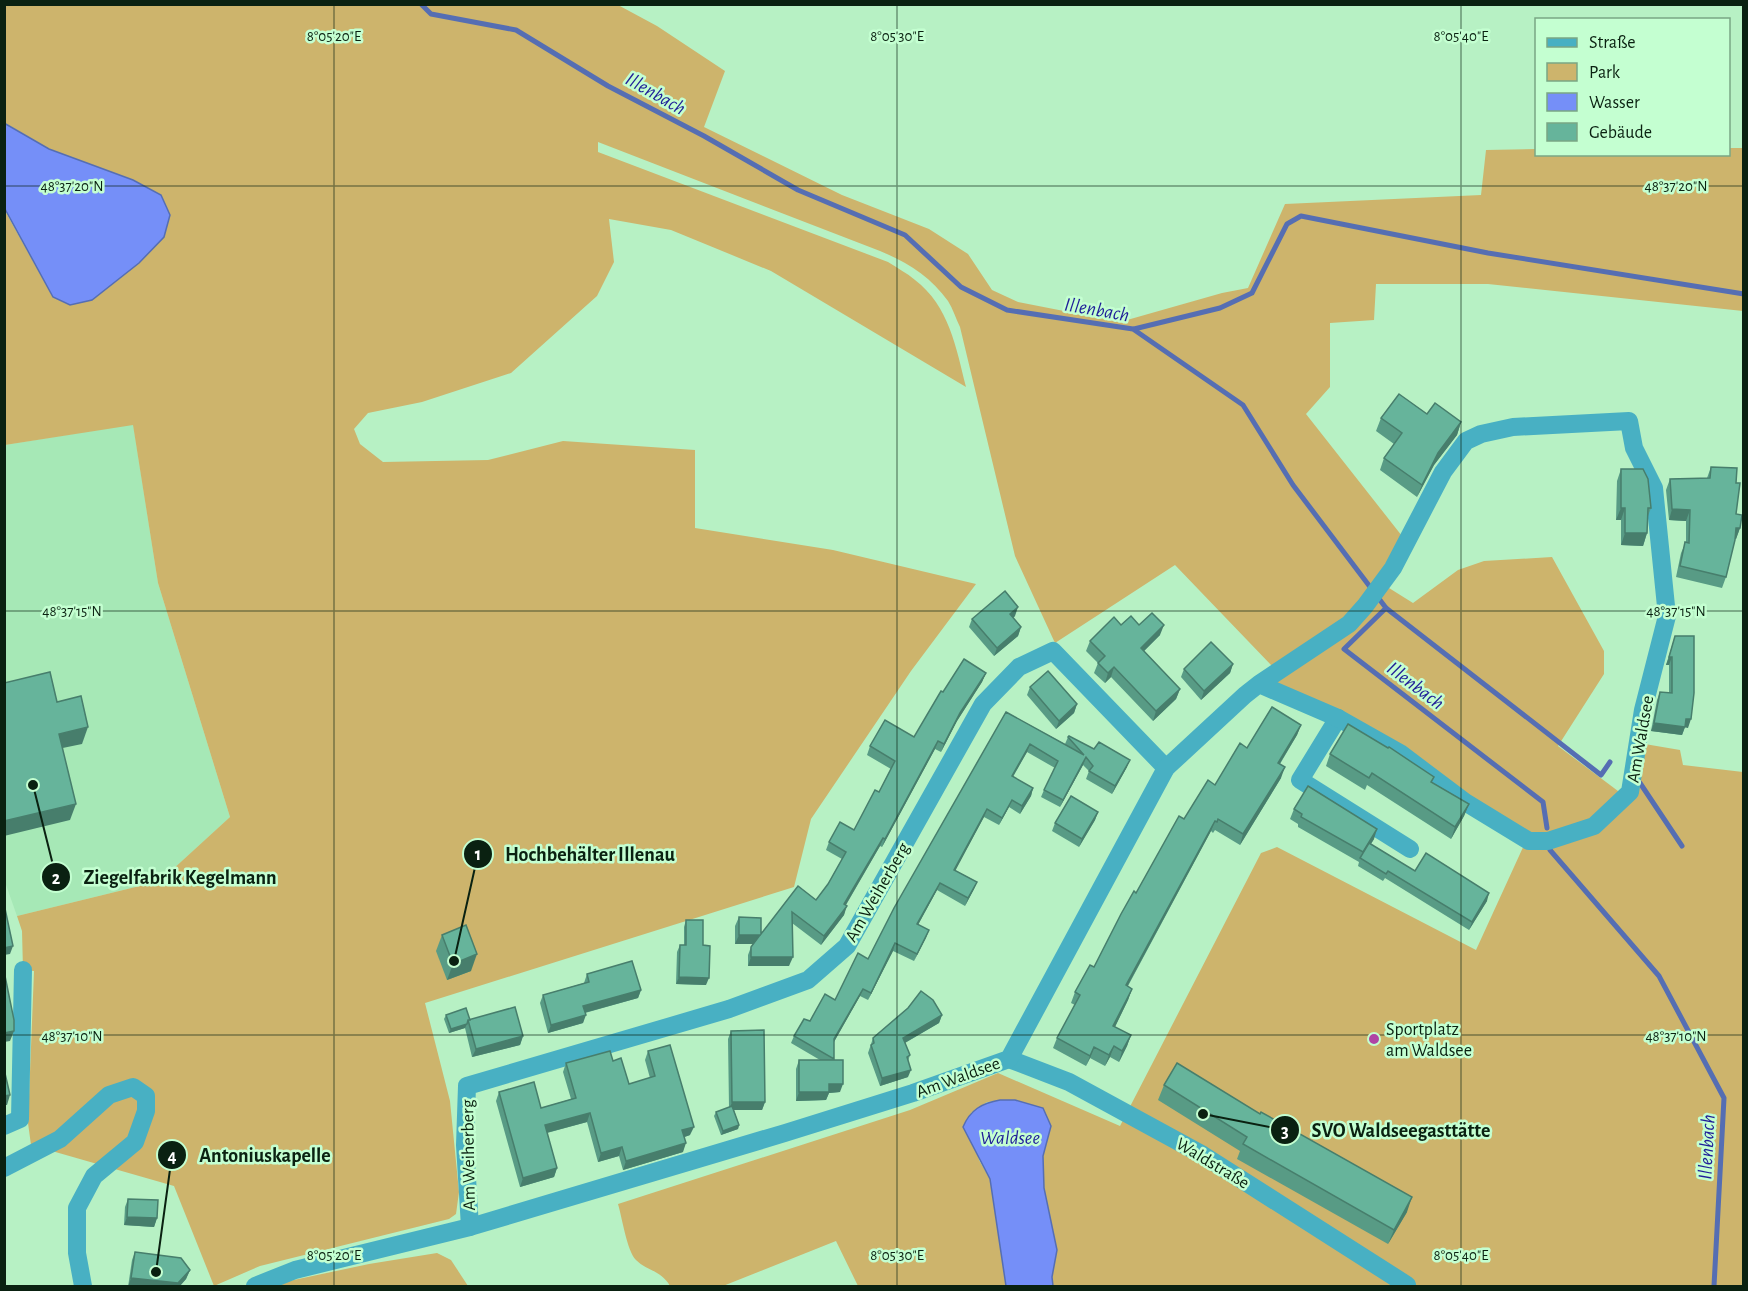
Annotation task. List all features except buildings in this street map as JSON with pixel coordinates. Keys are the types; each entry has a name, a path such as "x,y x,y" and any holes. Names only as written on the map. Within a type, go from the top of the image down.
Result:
{"street":[{"name":"Am Waldsee","path":"255,1287 296,1270 470,1227 870,1107 1009,1059 1166,768 1245,694 1259,684 1349,624 1393,568 1443,472 1466,441 1481,434 1513,427 1629,422 1634,448 1654,488 1667,616 1643,710 1630,792 1594,826 1548,841 1529,841 1465,802 1400,753 1338,718 1259,684"},
{"name":"Am Weiherberg","path":"470,1227 465,1145 467,1086 729,1010 808,980 847,946 984,704 1019,667 1053,651 1166,768"},
{"path":"1338,718 1300,780 1410,849"},
{"path":"4,1126 20,1119 23,970"},
{"name":"Waldstraße","path":"1009,1059 1069,1082 1203,1155 1407,1285"},
{"path":"4,1168 60,1139 109,1095 133,1087 146,1096 146,1111 135,1142 94,1176 77,1208 76,1252 83,1287"}],"shaded area":[{"path":"133,424 158,583 230,817 160,881 17,916 5,882 5,445"}],"green space":[{"path":"5,5 618,5 657,26 725,71 704,127 842,195 929,229 968,254 992,290 1018,302 1120,322 1222,293 1248,288 1285,204 1481,195 1486,150 1535,149 1535,156 1730,156 1730,148 1743,148 1743,311 1488,284 1376,284 1374,320 1330,323 1330,387 1306,414 1402,536 1362,605 1275,669 1175,565 1055,643 1015,556 960,327 950,304 941,292 918,271 890,255 598,142 598,152 888,262 905,273 927,290 950,328 966,387 771,271 671,230 609,219 614,262 597,296 511,373 422,402 368,413 354,429 360,444 383,462 488,460 563,441 695,450 695,528 833,550 976,584 911,671 811,819 794,887 425,1003 450,1101 459,1192 456,1214 449,1219 260,1266 214,1286 174,1186 31,1145 28,1123 34,971 23,970 22,931 17,916 160,881 230,817 158,583 133,425 5,445 4,209 53,297 117,279 139,263 170,215 161,195 133,180 49,149 5,123"},
{"path":"1552,557 1604,651 1604,674 1558,746 1622,794 1633,742 1680,750 1683,765 1743,772 1743,1286 1053,1286 1052,1277 1057,1250 1044,1188 1043,1156 1051,1126 1015,1100 987,1102 971,1113 979,1160 990,1179 1006,1286 858,1286 836,1241 723,1286 670,1286 662,1277 636,1260 627,1242 618,1204 910,1110 998,1073 1120,1126 1261,853 1277,847 1476,950 1530,832 1272,686 1389,588 1413,603 1458,570 1484,561"},
{"path":"437,1253 451,1260 468,1286 277,1286 289,1281 369,1264"}],"water":[{"path":"4,123 49,149 133,180 161,195 170,215 164,237 139,263 92,300 70,305 53,297 5,209"},
{"name":"Waldsee","path":"1000,1100 1015,1100 1043,1108 1051,1126 1043,1156 1044,1188 1057,1250 1052,1277 1053,1286 1006,1286 990,1179 963,1127 977,1108"}],"waterway":[{"name":"Illenbach","path":"421,4 431,14 516,30 608,86 704,136 798,190 905,235 961,287 1007,310 1133,329 1243,405 1293,485 1386,608 1344,649 1543,802 1547,828"},
{"path":"1134,329 1220,308 1252,293 1287,224 1301,216 1488,253 1744,294"},
{"path":"1386,608 1601,775 1610,762"},
{"path":"1640,783 1682,846"},
{"name":"Illenbach","path":"1550,850 1659,976 1724,1098 1714,1286"}],"place":[{"name":"Ziegelfabrik Kegelmann","path":"33,785"},
{"name":"Hochbehälter Illenau","path":"454,961"},
{"name":"Sportplatz am Waldsee","path":"1374,1039"},
{"name":"SVO Waldseegasttätte","path":"1203,1114"},
{"name":"Antoniuskapelle","path":"156,1272"}]}
